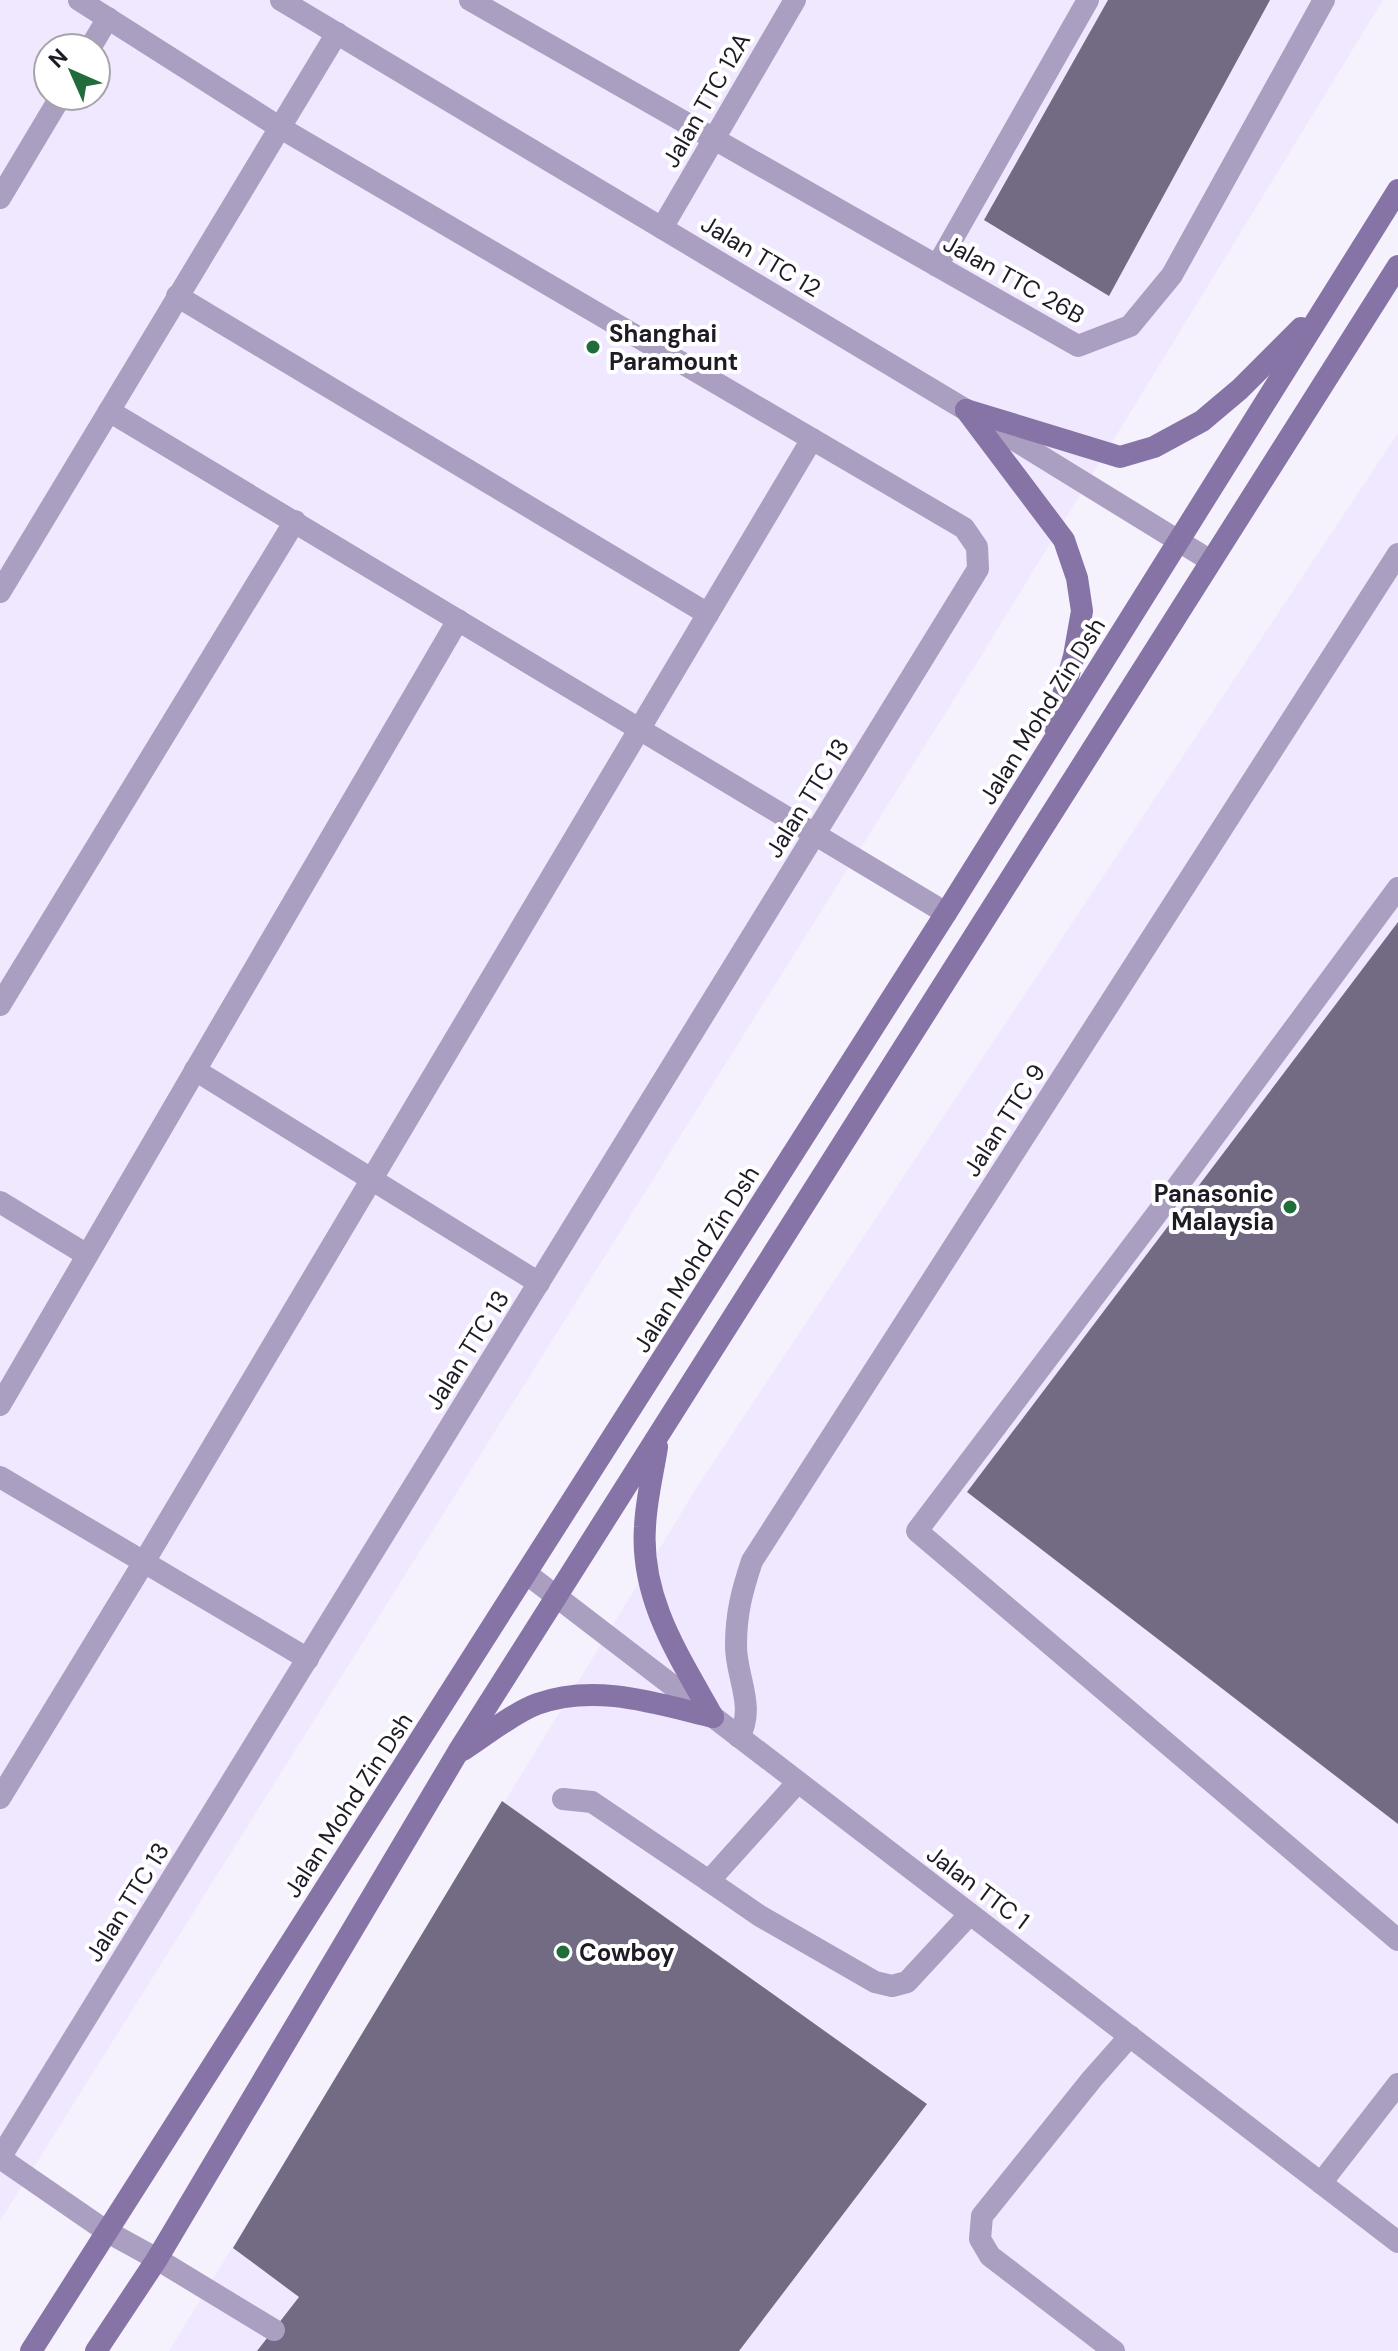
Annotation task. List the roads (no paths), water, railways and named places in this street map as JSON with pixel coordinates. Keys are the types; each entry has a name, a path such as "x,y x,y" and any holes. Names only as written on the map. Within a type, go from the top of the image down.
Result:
{"main road":[{"name":"Jalan Mohd Zin Dsh","path":"31,2351 946,913 1398,190"},
{"path":"96,2351 157,2259 458,1752 1398,266"},
{"path":"966,410 1120,457 1154,447 1202,421 1240,389 1330,299"},
{"path":"966,410 1064,540 1077,578 1082,611 1074,656 1045,755"},
{"path":"659,1435 645,1527 647,1579 663,1627 713,1717"},
{"path":"458,1752 535,1705 583,1693 632,1697 713,1717"}],"street":[{"path":"0,1798 144,1562 812,439 279,127 79,0"},
{"name":"Jalan TTC 12","path":"281,0 1181,539 1211,561"},
{"name":"Jalan TTC 26B","path":"470,0 1078,346 1130,326 1172,275 1324,0"},
{"name":"Jalan TTC 12A","path":"662,228 795,0"},
{"path":"937,266 1088,0"},
{"path":"100,32 108,18"},
{"path":"0,592 337,33"},
{"path":"0,198 51,112"},
{"path":"177,296 708,614"},
{"path":"109,411 946,913"},
{"name":"Jalan TTC 13","path":"0,2158 978,569 977,547 964,528 812,439"},
{"path":"0,1005 295,521"},
{"name":"Jalan TTC 9","path":"739,1737 746,1720 746,1704 736,1649 738,1605 752,1561 1398,554"},
{"path":"0,1405 458,620"},
{"path":"1398,888 917,1531 1398,1940"},
{"path":"195,1070 539,1283"},
{"path":"0,1202 87,1255"},
{"path":"0,1477 308,1659"},
{"name":"Jalan TTC 1","path":"527,1574 1398,2242"},
{"path":"709,1881 798,1782"},
{"path":"563,1799 592,1802 785,1931 875,1982 892,1986 907,1982 970,1914"},
{"path":"1114,2351 990,2256 980,2239 982,2216 1130,2036"},
{"path":"1321,2183 1398,2084"},
{"path":"0,2158 106,2231 274,2330"}],"place":[{"name":"Shanghai Paramount","path":"593,347"},
{"name":"Panasonic Malaysia","path":"1290,1207"},
{"name":"Cowboy","path":"563,1952"}]}
